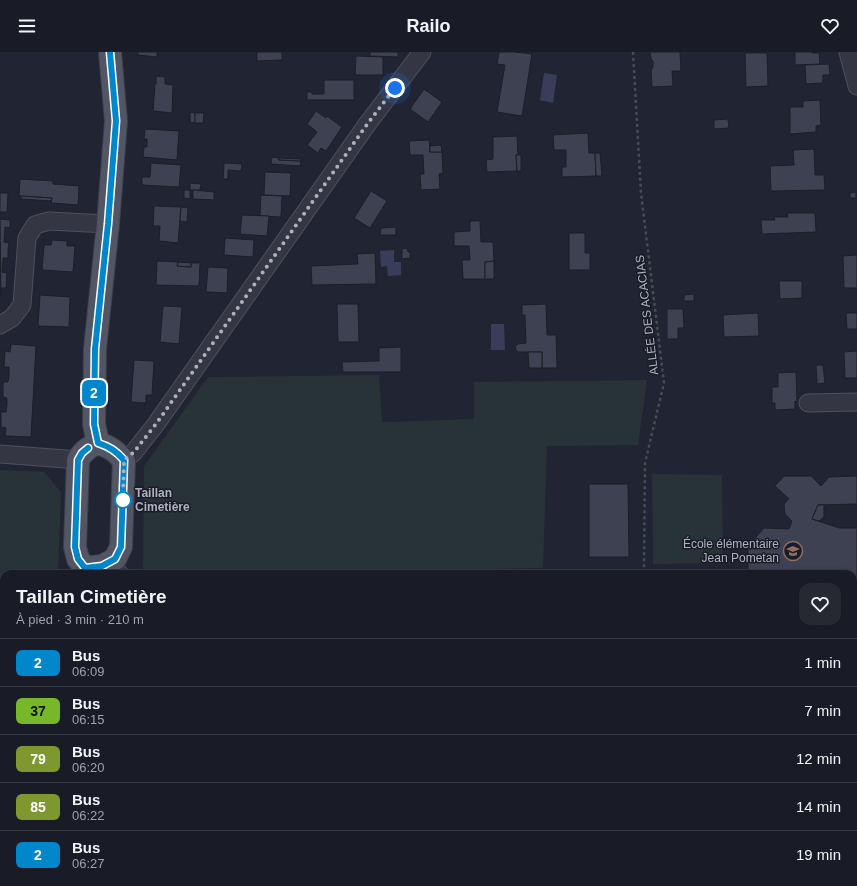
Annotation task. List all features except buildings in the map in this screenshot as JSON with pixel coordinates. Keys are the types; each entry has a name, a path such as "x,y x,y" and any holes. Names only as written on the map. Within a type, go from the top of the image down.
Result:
{"main road":[{"path":"95,570 78,559 75,547 78,460 82,453 88,448 96,433 95,349 108,224 116,121 110,52"},
{"path":"96,433 107,446 124,460 121,547 115,559 98,570"}],"street":[{"path":"124,460 134,452 156,424 368,123 422,52"},
{"path":"848,52 857,86"},
{"path":"0,325 12,318 22,305 27,238 35,225 49,221 108,224"},
{"path":"808,403 857,402"},
{"path":"0,454 78,460"}],"path":[{"name":"ALLÉE DES ACACIAS","path":"633,52 641,193 664,383 645,463 645,570"}],"shaded area":[{"path":"379,375 382,422 474,419 474,382 647,380 638,445 547,446 543,568 443,570 143,570 144,466 208,377"},
{"path":"0,470 44,472 61,492 58,570 0,570"},
{"path":"652,474 722,475 723,563 653,564"}],"water":[{"path":"544,73 557,75 553,103 540,100"},
{"path":"394,250 394,262 401,262 401,275 388,276 387,266 381,267 380,251"},
{"path":"491,324 504,324 505,350 491,350"}],"bus line":[{"name":"2","path":"88,448 82,453 78,460 75,547 78,559 85,568 102,566 115,559 121,547 124,460 107,446 98,443 94,424 95,349 108,224 116,121 110,52"}],"place":[{"name":"Taillan Cimetière","path":"123,500"},
{"name":"École élémentaire Jean Pometan","path":"793,551"}],"route":[{"path":"123,500 124,460 134,452 156,424 368,123 395,88"}]}
